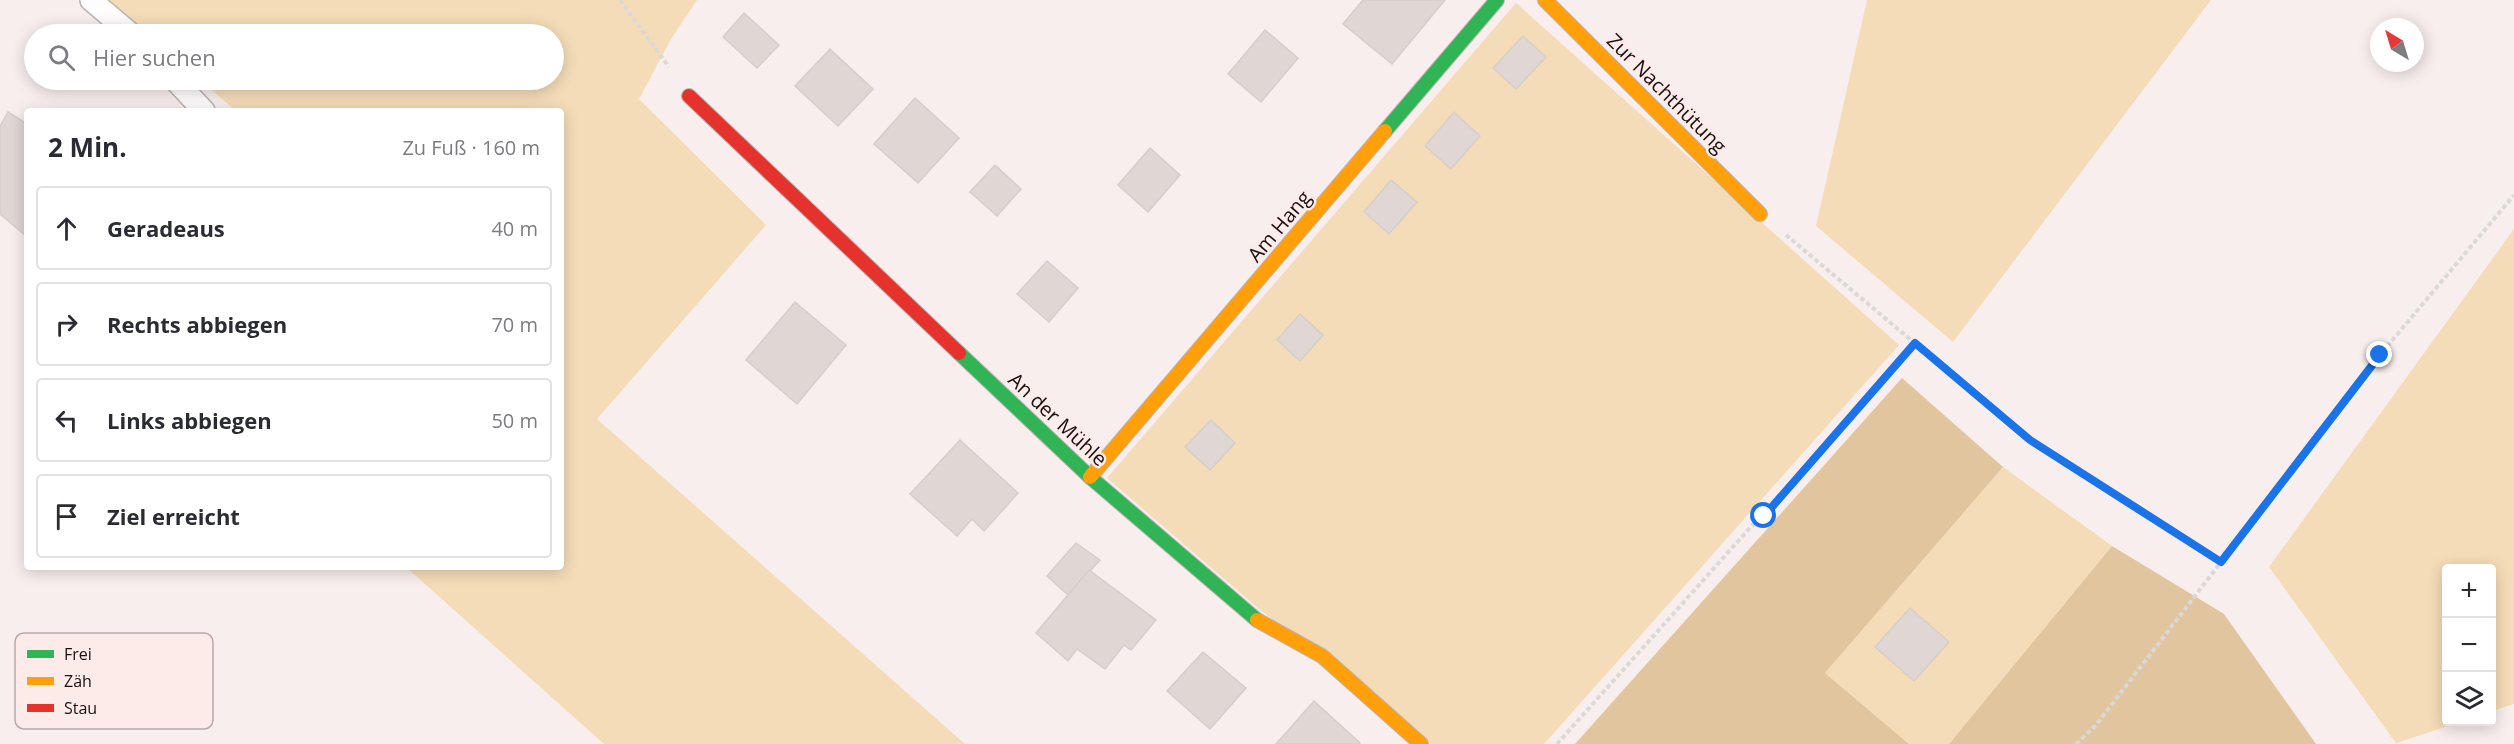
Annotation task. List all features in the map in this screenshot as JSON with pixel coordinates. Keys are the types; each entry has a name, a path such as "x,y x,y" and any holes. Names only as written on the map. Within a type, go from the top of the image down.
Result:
{"street":[{"name":"Am Hang","path":"1090,477 1497,0"},
{"name":"Zur Nachthütung","path":"1545,0 1760,214"},
{"name":"An der Mühle","path":"689,96 1090,477 1258,621 1322,656 1421,744"}],"lane":[{"path":"91,0 119,24"},
{"path":"184,90 201,108"}],"path":[{"path":"620,0 689,96"},
{"path":"2076,744 2096,725 2380,355 2514,195"},
{"path":"1760,214 2030,440 2221,562"},
{"path":"1557,744 1915,343"}],"shaded area":[{"path":"109,0 697,0 671,39 639,99 766,225 597,419 965,744 604,744 409,570 564,570 564,108 233,108 212,90 564,90 564,24 137,24"},
{"path":"1867,0 2211,0 1953,342 1816,226"},
{"path":"1516,3 1899,345 1544,744 1431,744 1259,609 1107,478"},
{"path":"2514,229 2514,704 2496,710 2496,564 2442,564 2442,726 2449,726 2396,743 2269,567"},
{"path":"1902,378 2003,467 1825,673 1909,744 1575,744"},
{"path":"2003,467 2112,546 1949,744 1909,744 1825,673"},
{"path":"2112,546 2224,614 2316,744 1949,744"}],"building":[{"path":"1363,0 1445,0 1392,64 1343,24"},
{"path":"744,13 779,45 757,68 723,37"},
{"path":"1265,30 1298,58 1261,102 1228,74"},
{"path":"1523,36 1546,57 1516,89 1493,68"},
{"path":"830,49 873,89 838,126 795,86"},
{"path":"915,98 959,138 918,183 874,144"},
{"path":"8,112 24,122 24,234 0,214 0,126"},
{"path":"1454,112 1480,136 1451,169 1425,146"},
{"path":"1150,148 1180,175 1148,212 1118,185"},
{"path":"995,165 1021,189 997,216 970,192"},
{"path":"1391,180 1417,202 1389,234 1364,212"},
{"path":"1047,261 1078,288 1049,322 1017,294"},
{"path":"795,302 846,345 797,404 746,360"},
{"path":"1300,314 1323,335 1300,361 1277,340"},
{"path":"1211,420 1235,443 1210,470 1185,447"},
{"path":"960,440 1018,493 984,531 972,519 957,536 910,494"},
{"path":"1076,543 1100,560 1068,595 1047,576"},
{"path":"1089,570 1156,620 1131,650 1124,645 1105,669 1077,649 1068,661 1036,633"},
{"path":"1910,608 1949,642 1914,681 1875,647"},
{"path":"1203,652 1246,688 1210,729 1167,691"},
{"path":"1314,701 1360,743 1276,744"}],"traffic: fast":[{"path":"1385,131 1497,0"},
{"path":"959,353 1090,477 1257,620"}],"traffic: slow":[{"path":"1545,0 1760,214"},
{"path":"1090,477 1385,131"},
{"path":"1257,620 1322,656 1421,744"}],"traffic: jam":[{"path":"689,96 959,353"}],"route":[{"path":"1764,516 1915,343 2030,440 2221,562 2380,355"}]}
